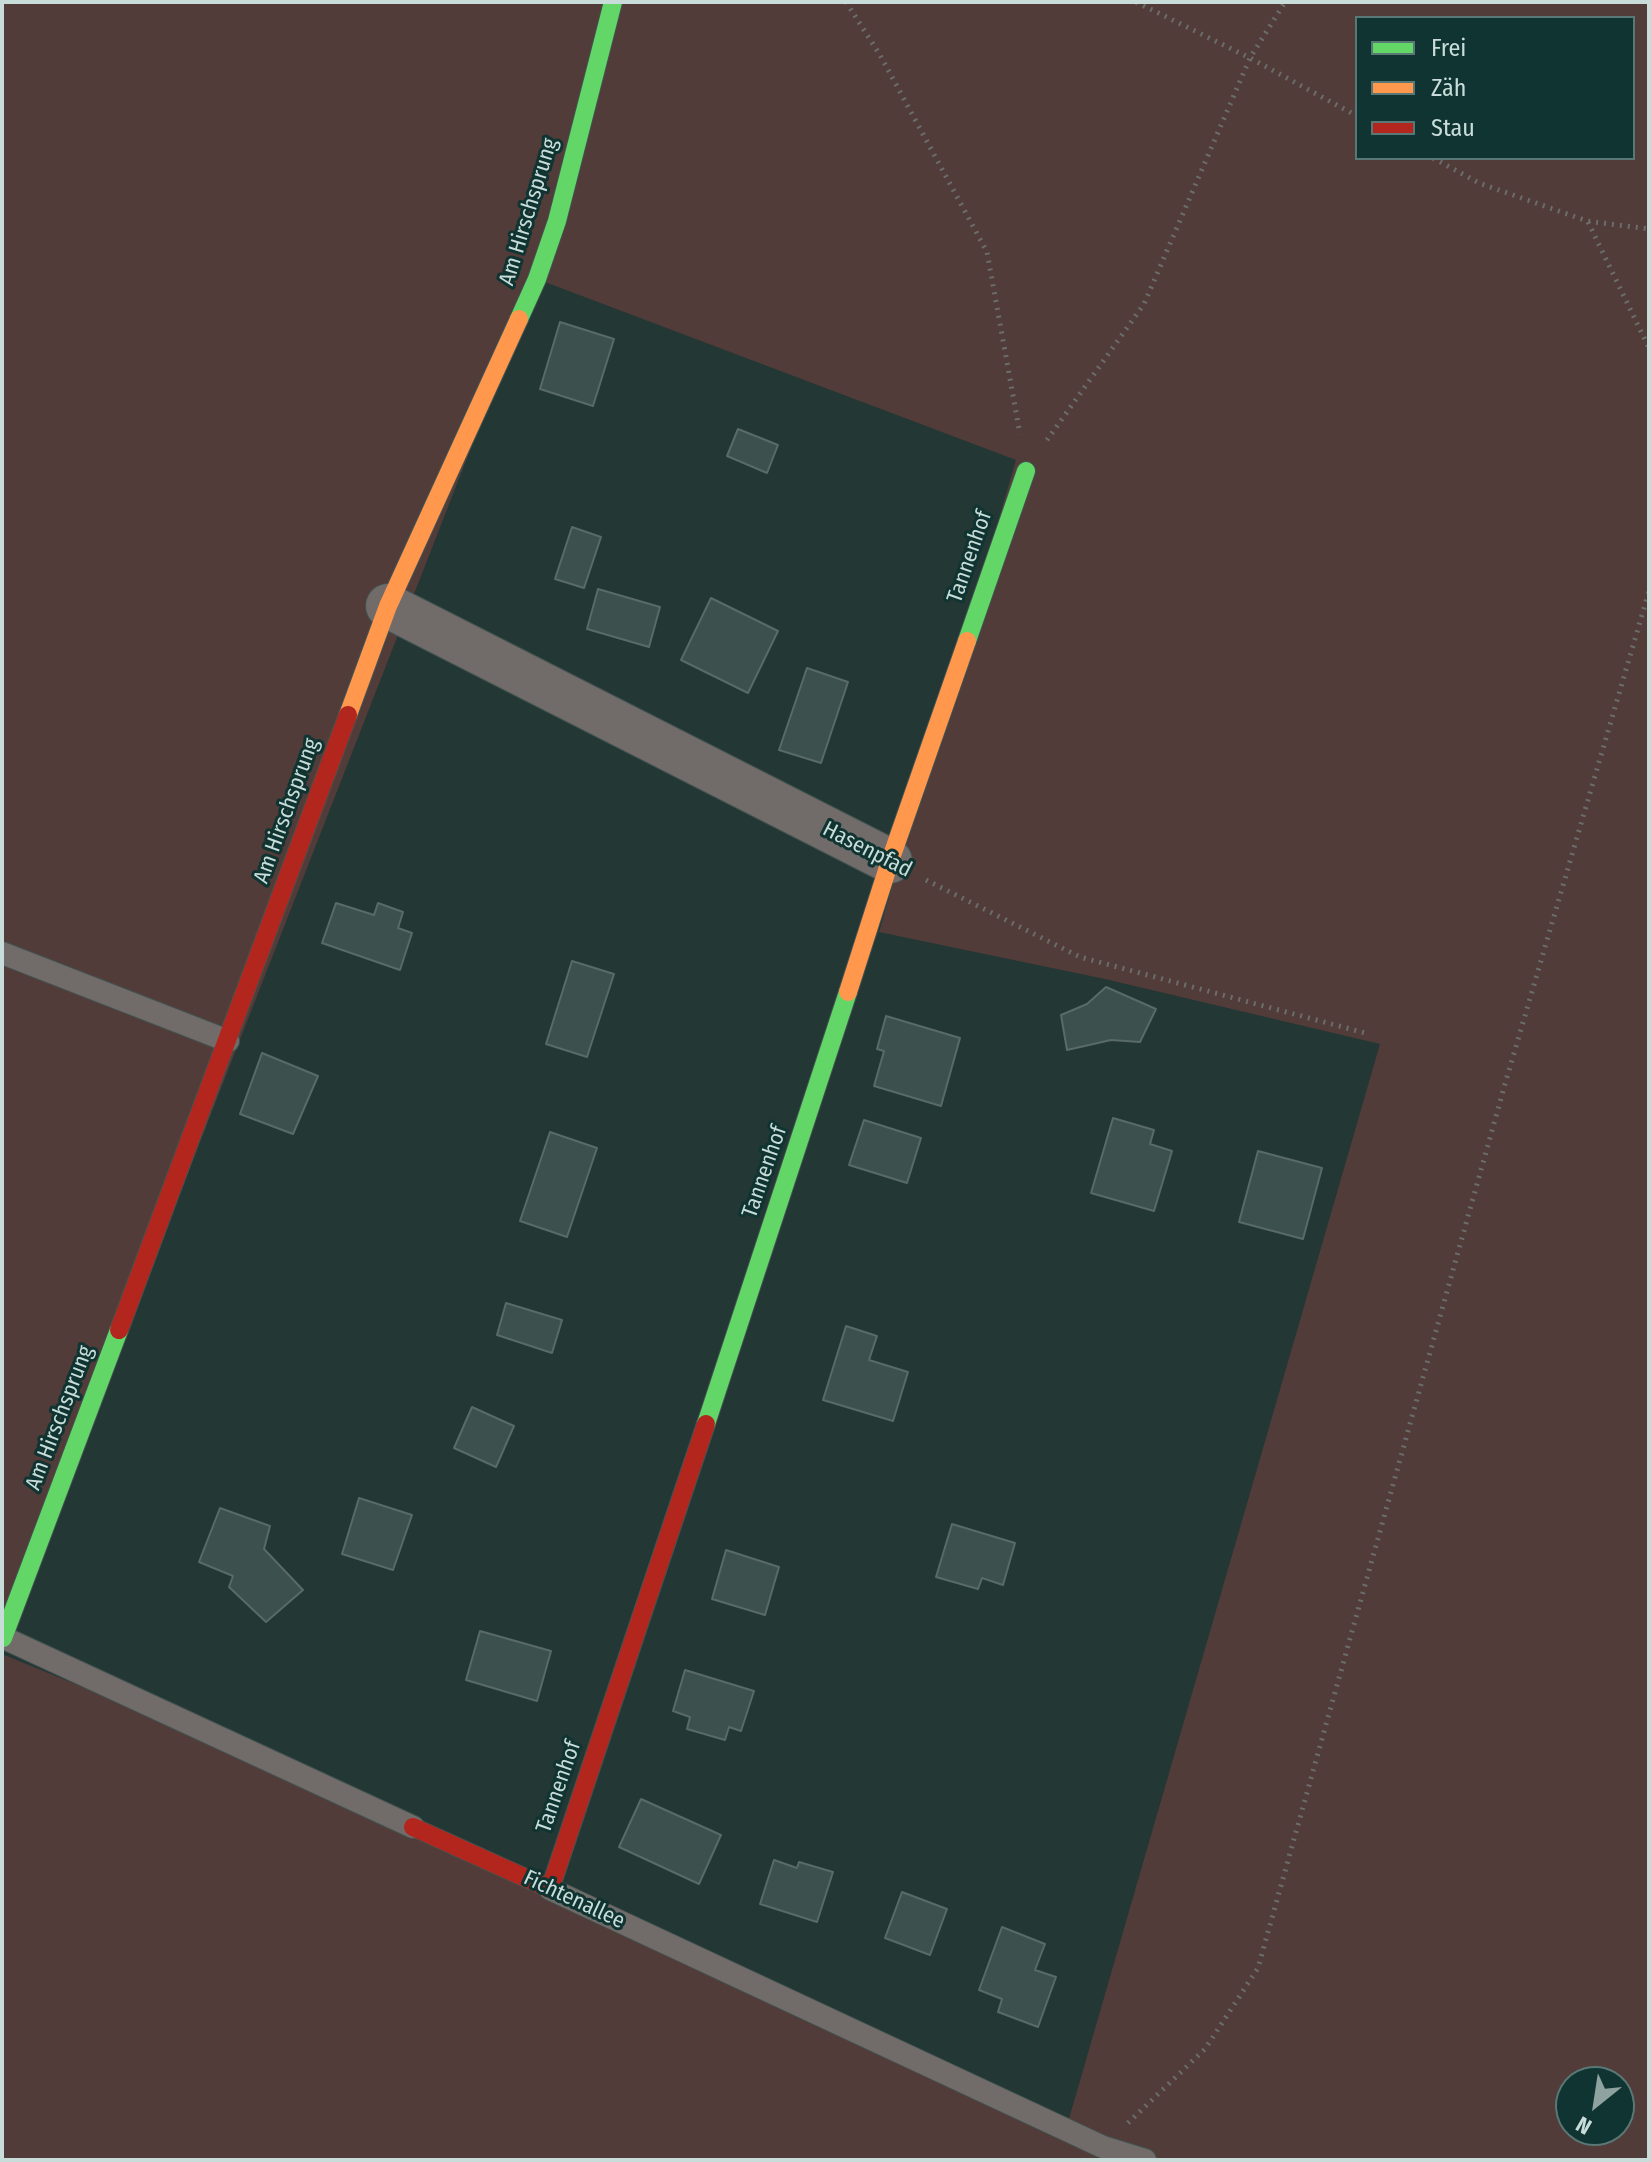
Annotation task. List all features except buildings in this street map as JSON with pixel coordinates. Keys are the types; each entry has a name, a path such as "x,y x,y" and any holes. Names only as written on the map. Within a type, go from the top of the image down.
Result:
{"street":[{"name":"Am Hirschsprung","path":"3,1637 388,606 537,279 557,221 613,2"},
{"name":"Tannenhof","path":"550,1889 812,1107 890,861 1026,471"},
{"name":"Hasenpfad","path":"388,606 890,861"},
{"name":"Fichtenallee","path":"413,1827 550,1889"}],"lane":[{"path":"2,953 228,1041"},
{"name":"Fichtenallee","path":"3,1637 413,1827"},
{"name":"Fichtenallee","path":"550,1889 1103,2147 1145,2160"}],"path":[{"path":"846,2 880,55 987,252 1026,471"},
{"path":"1136,2 1250,58 1355,115"},
{"path":"1026,471 1144,304 1250,58 1285,2"},
{"path":"1437,160 1479,183 1587,221 1649,229"},
{"path":"1587,221 1649,348"},
{"path":"1103,2147 1205,2049 1258,1968 1505,1084 1649,591"},
{"name":"Hasenpfad","path":"890,861 1080,957 1369,1034"}],"shaded area":[{"path":"2,2 1649,2 1649,2160 2,2160 2,1654 331,1789 1066,2129 1380,1044 1105,979 879,932 1016,460 537,279 2,1649"}],"traffic: fast":[{"path":"519,319 557,221 613,2"},
{"path":"967,641 1026,471"},
{"path":"706,1424 848,992"},
{"path":"3,1638 119,1330"}],"traffic: slow":[{"path":"348,715 388,606 519,319"},
{"path":"848,992 967,641"}],"traffic: jam":[{"path":"119,1330 348,715"},
{"path":"413,1827 550,1889 706,1424"}]}
